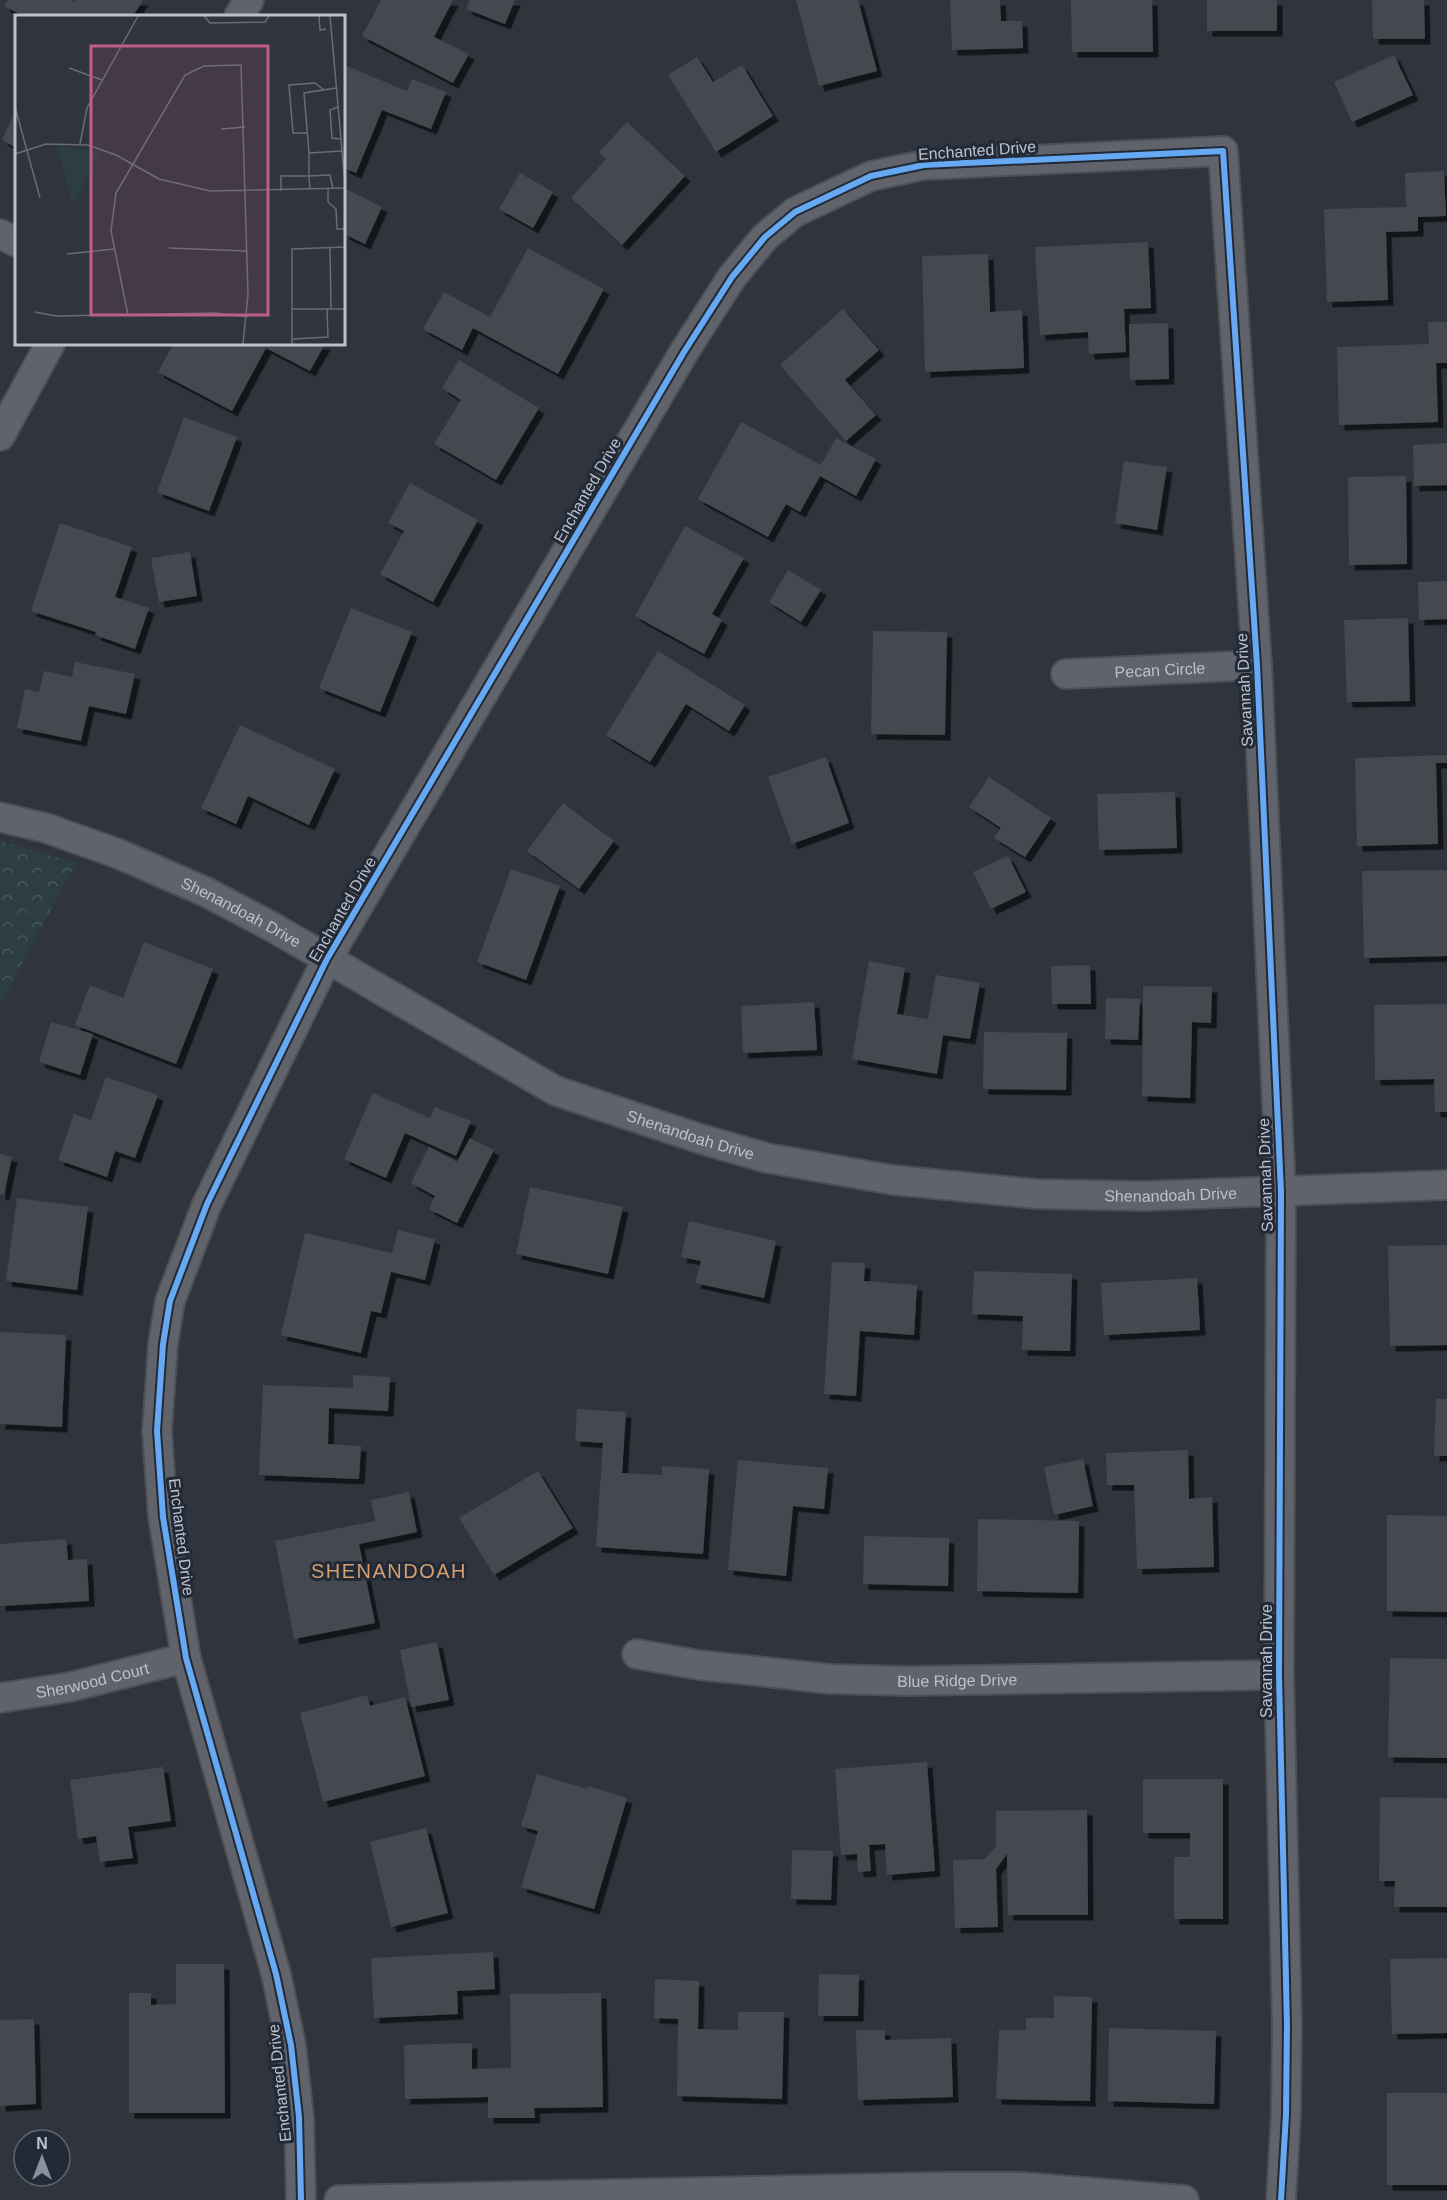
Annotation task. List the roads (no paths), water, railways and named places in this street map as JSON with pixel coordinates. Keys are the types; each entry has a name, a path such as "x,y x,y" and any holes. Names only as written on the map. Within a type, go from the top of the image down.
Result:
{"street":[{"path":"240,15 249,0"},
{"name":"Savannah Drive","path":"1223,151 1257,665 1281,1192 1279,1675 1287,2025 1286,2114 1281,2200"},
{"name":"Enchanted Drive","path":"301,2200 299,2117 291,2045 280,1994 186,1659 163,1517 157,1431 163,1344 170,1301 207,1203 327,959 684,352 732,277 765,237 795,212 871,176 924,165 1223,151"},
{"path":"0,234 15,242"},
{"path":"0,436 49,345"},
{"name":"Pecan Circle","path":"1066,674 1257,665"},
{"name":"Shenandoah Drive","path":"0,817 46,828 141,863 206,892 556,1091 701,1139 767,1158 894,1180 1037,1194 1144,1196 1447,1185"},
{"name":"Blue Ridge Drive","path":"637,1654 699,1665 842,1679 908,1681 1279,1675"},
{"name":"Sherwood Court","path":"0,1698 70,1687 186,1659"},
{"path":"339,2200 941,2187 1022,2187 1184,2200"}],"district":[{"name":"SHENANDOAH","path":"389,1571"}]}
